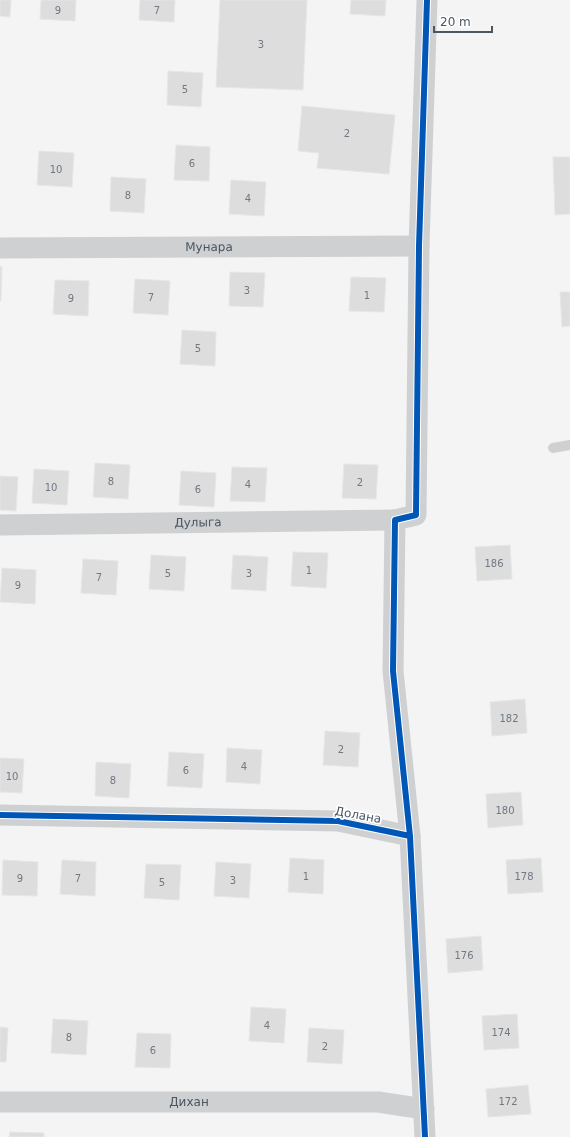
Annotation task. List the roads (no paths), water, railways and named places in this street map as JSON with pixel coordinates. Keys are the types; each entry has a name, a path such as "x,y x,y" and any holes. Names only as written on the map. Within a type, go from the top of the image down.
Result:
{"street":[{"path":"419,246 427,0"},
{"name":"Мунара","path":"0,248 419,246"},
{"name":"Дулыга","path":"0,525 395,520 416,515 419,246"},
{"path":"395,520 393,671 410,836 425,1137"},
{"name":"Долана","path":"0,815 338,821 410,836"},
{"name":"Дихан","path":"0,1102 378,1102 424,1110"}],"lane":[{"path":"553,448 570,445"}]}
